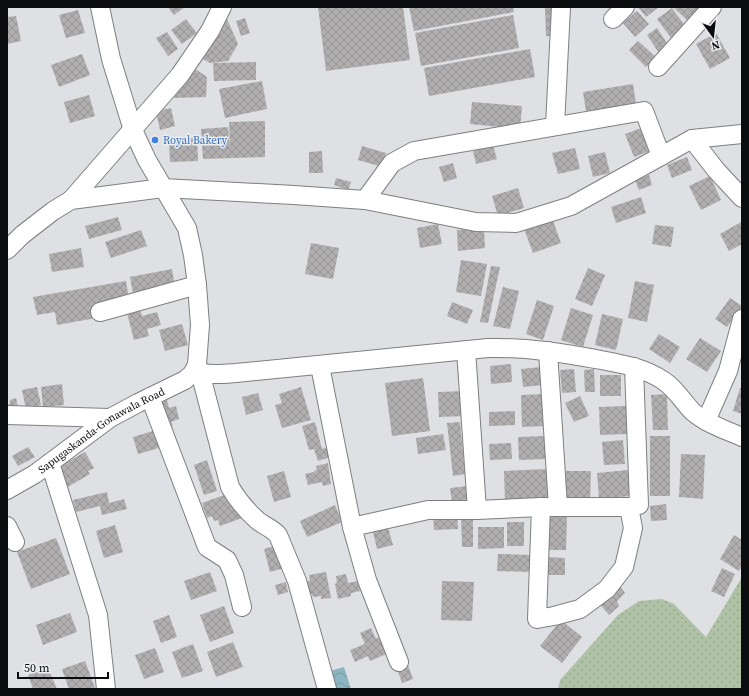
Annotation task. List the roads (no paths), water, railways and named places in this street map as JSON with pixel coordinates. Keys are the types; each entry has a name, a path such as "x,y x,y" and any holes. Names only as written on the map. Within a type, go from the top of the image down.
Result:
{"street":[{"path":"100,7 112,59 133,130 147,160 187,228 194,255 197,285 200,325 198,371 230,487 236,497 258,521 274,530 278,535 297,581 327,689"},
{"path":"7,250 14,236 72,200 180,75 210,31 222,7"},
{"path":"555,126 560,7"},
{"path":"658,66 712,7"},
{"path":"366,200 392,163 414,151 644,111 661,156"},
{"path":"72,200 163,188 366,200 476,222 516,223 571,206 692,139 742,134"},
{"path":"692,139 716,170 742,198"},
{"path":"100,312 197,285"},
{"path":"706,422 728,371 742,319"},
{"path":"198,371 223,374 320,366 466,350 503,348 548,351 634,367 655,375 670,385 692,411 706,422 742,438"},
{"path":"466,350 477,510"},
{"path":"548,351 550,507 538,619 580,609 607,589 624,567 633,528 629,507"},
{"path":"320,366 352,527 368,580 399,662"},
{"path":"352,527 428,510 629,507 639,505 634,367"},
{"name":"Sapugaskanda-Gonawala Road","path":"7,490 50,463 110,418 185,380 198,371"},
{"path":"150,397 207,547 227,560 234,575 242,607"},
{"path":"7,415 110,418"},
{"path":"50,463 98,614 106,689"},
{"path":"7,526 15,542"}],"water":[{"path":"344,667 351,689 336,689 330,671"}],"place":[{"name":"Royal Bakery","path":"155,140"}]}
